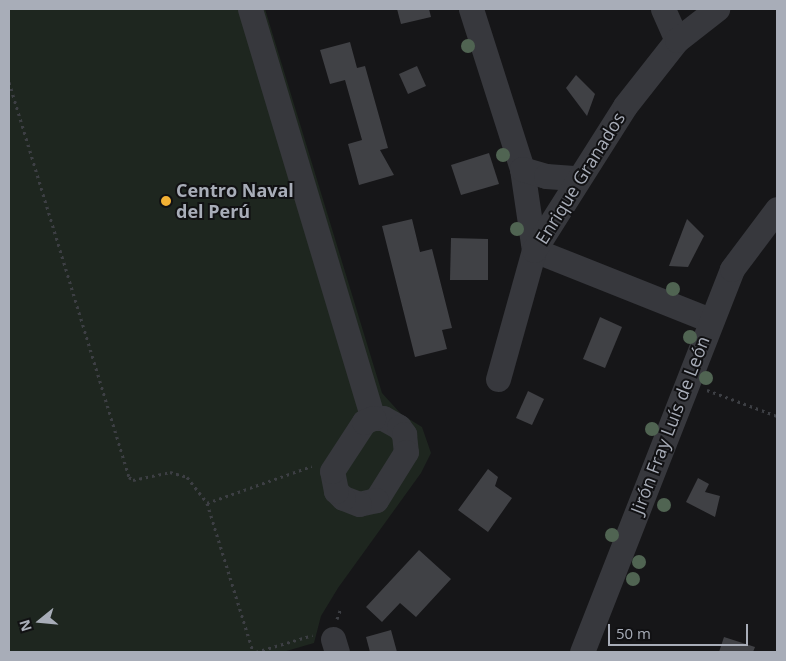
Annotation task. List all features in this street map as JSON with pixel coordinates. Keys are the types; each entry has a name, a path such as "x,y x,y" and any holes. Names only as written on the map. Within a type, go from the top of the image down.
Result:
{"street":[{"path":"250,9 373,418"},
{"path":"471,9 522,169 534,250 710,320"},
{"path":"663,9 677,40"},
{"name":"Enrique Granados","path":"498,379 534,250 577,178 625,106 677,40 717,9"},
{"path":"522,169 546,176 577,178"},
{"name":"Jirón Fray Luís de León","path":"582,652 689,384 710,320 732,269 777,209"},
{"path":"373,418 392,421 399,427 406,443 406,452 376,500 359,504 343,498 336,491 332,471 364,422 373,418"}],"path":[{"path":"9,82 129,477 133,480 170,472 187,477 206,503 255,652 330,638 341,608"},
{"path":"689,384 777,416"},
{"path":"206,503 315,465 332,471"}],"shaded area":[{"name":"Centro Naval del Perú","path":"9,9 265,9 382,393 401,414 422,427 431,453 421,473 338,588 321,616 314,643 283,652 9,652"}],"building":[{"path":"397,9 429,9 431,17 401,24"},
{"path":"350,42 357,68 365,66 388,148 380,150 394,175 359,185 348,144 362,140 345,80 330,84 320,50"},
{"path":"417,66 426,86 408,94 399,74"},
{"path":"576,75 595,94 587,116 566,88"},
{"path":"489,153 499,184 461,195 451,165"},
{"path":"412,219 420,252 432,249 452,328 442,330 447,349 415,357 382,226"},
{"path":"687,219 704,236 688,267 669,266"},
{"path":"451,238 488,239 488,280 450,280"},
{"path":"600,317 622,327 605,368 583,359"},
{"path":"528,391 544,399 532,425 516,418"},
{"path":"488,469 498,477 495,486 512,498 488,532 458,510"},
{"path":"698,478 709,484 705,492 720,496 715,517 686,502"},
{"path":"419,550 451,579 416,617 400,603 382,622 366,607"},
{"path":"391,630 397,652 370,652 366,637"},
{"path":"724,637 755,647 753,652 719,652"}],"place":[{"name":"Centro Naval del Perú","path":"166,201"}]}
